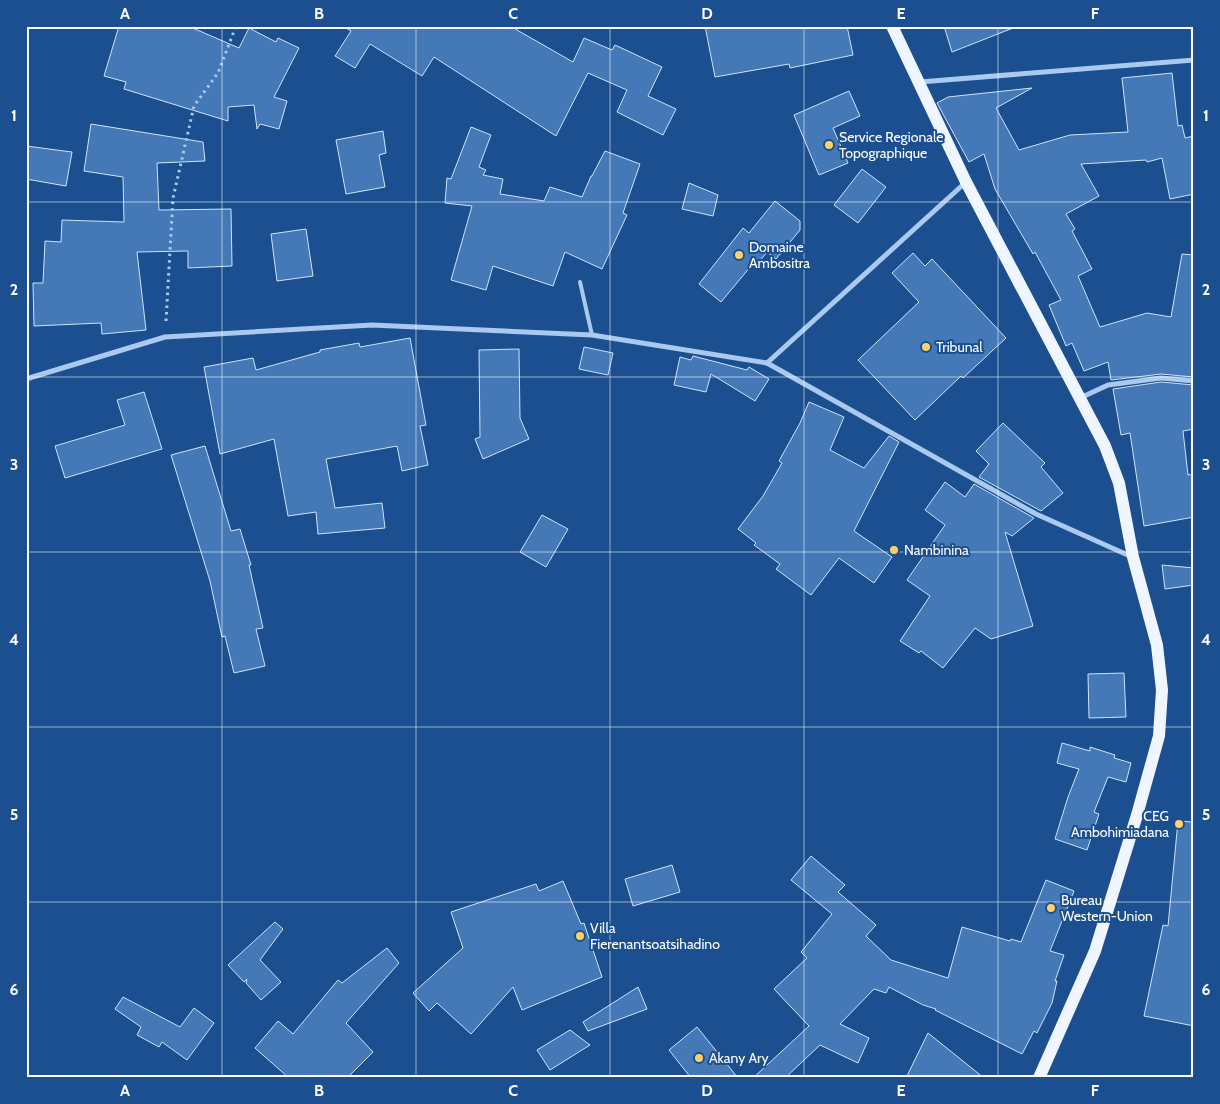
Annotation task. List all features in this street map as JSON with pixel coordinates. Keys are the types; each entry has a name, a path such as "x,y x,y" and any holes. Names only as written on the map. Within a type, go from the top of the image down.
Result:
{"main road":[{"path":"892,26 966,182 1105,446 1119,483 1133,557 1157,644 1162,690 1159,736 1095,951 1039,1078"}],"street":[{"path":"920,82 1194,60"},
{"path":"767,363 966,182"},
{"path":"26,379 165,337 372,325 592,335 767,363 1036,514 1133,557"},
{"path":"1080,398 1108,385 1161,378 1194,381"}],"lane":[{"path":"580,282 592,335"}],"path":[{"path":"165,337 173,198 194,106 218,72 236,26"}],"building":[{"path":"119,26 188,26 239,48 249,28 276,42 278,38 299,48 274,97 287,101 279,129 260,124 257,129 254,105 228,107 228,121 124,89 126,82 104,76"},
{"path":"343,26 510,26 573,62 584,38 612,50 615,45 662,67 648,96 676,109 663,135 617,112 627,90 588,73 556,136 434,57 422,76 370,44 355,68 335,56 351,31"},
{"path":"705,26 847,26 853,55 790,68 789,64 715,77"},
{"path":"944,26 1012,26 1013,28 952,52"},
{"path":"1172,73 1178,126 1182,125 1185,138 1194,136 1194,194 1170,199 1162,158 1147,162 1146,160 1081,164 1099,196 1066,214 1075,229 1072,231 1092,269 1078,276 1100,327 1147,313 1171,317 1182,254 1194,255 1194,377 1161,374 1111,380 1108,362 1084,371 1072,343 1066,346 1049,305 1061,300 1035,252 1033,254 995,189 984,154 969,162 937,103 948,97 1032,88 996,108 1019,150 1070,135 1128,132 1122,78"},
{"path":"849,91 860,116 833,128 848,163 819,175 794,115"},
{"path":"91,124 203,142 205,161 157,163 159,210 231,209 232,266 188,268 188,251 137,252 146,330 102,334 101,323 34,326 33,283 43,283 45,241 61,242 62,220 124,222 123,177 84,171"},
{"path":"471,127 491,135 479,167 486,170 483,175 503,179 500,194 544,201 550,187 582,197 605,151 640,164 623,213 627,215 602,269 565,252 553,286 493,266 486,290 451,280 472,206 445,203 447,178 451,179"},
{"path":"383,131 386,153 379,155 385,187 346,194 336,140"},
{"path":"26,146 72,152 66,186 26,179"},
{"path":"862,169 886,187 858,223 834,205"},
{"path":"689,183 718,195 713,216 682,209"},
{"path":"775,201 800,221 800,230 776,259 767,252 759,262 756,260 721,302 699,284 743,228 749,233"},
{"path":"306,229 313,276 277,281 271,234"},
{"path":"913,253 925,266 932,259 1006,338 963,378 961,376 915,420 858,360 919,302 892,273"},
{"path":"410,338 426,425 420,426 428,465 402,471 397,446 326,459 335,508 382,503 385,528 318,534 316,512 288,516 274,439 220,454 204,367 253,358 256,370 320,352 320,350 359,343 360,347"},
{"path":"584,347 613,353 608,375 579,369"},
{"path":"519,349 520,418 529,439 483,459 475,439 480,437 479,350"},
{"path":"693,356 747,370 749,367 769,379 755,401 711,374 706,392 674,385 680,357 691,360"},
{"path":"1161,382 1194,385 1194,429 1183,431 1188,475 1194,474 1194,517 1144,526 1130,433 1121,435 1113,389"},
{"path":"144,392 162,449 65,478 55,446 125,425 117,400"},
{"path":"809,402 844,417 830,450 864,468 889,436 899,442 854,531 892,557 874,583 839,558 811,595 776,569 780,564 754,545 756,543 738,529 763,496 782,463 779,461"},
{"path":"1003,423 1045,463 1041,467 1063,493 1041,511 979,477 989,464 976,451"},
{"path":"205,446 231,531 240,529 251,565 249,565 263,628 256,629 265,666 234,673 225,636 222,637 210,581 171,455"},
{"path":"945,482 965,497 974,484 1034,518 1012,536 1005,532 1033,626 991,639 975,628 943,668 921,651 919,653 900,641 930,596 907,580 945,525 925,510"},
{"path":"542,515 568,529 546,567 520,552"},
{"path":"1162,565 1194,568 1194,585 1165,589"},
{"path":"1124,673 1126,717 1089,718 1088,674"},
{"path":"1062,743 1090,751 1090,747 1115,755 1114,758 1131,763 1126,782 1108,777 1094,812 1099,814 1087,850 1055,839 1079,769 1057,763"},
{"path":"1178,821 1194,822 1194,1026 1144,1016 1163,925 1168,926"},
{"path":"811,856 845,885 838,892 876,925 866,936 891,960 948,978 962,927 1010,941 1011,939 1021,942 1046,880 1074,891 1050,951 1064,955 1055,981 1057,981 1052,1003 1037,1033 1034,1031 1022,1054 889,987 886,993 874,989 840,1024 869,1038 858,1063 820,1045 785,1078 753,1078 809,1026 774,989 807,958 801,952 832,914 791,880"},
{"path":"672,865 680,892 633,906 625,879"},
{"path":"563,881 581,924 584,923 602,977 522,1010 513,987 471,1034 437,1003 429,1011 413,993 463,948 451,912 536,884 539,891"},
{"path":"275,922 283,929 260,960 281,982 261,1000 246,983 247,979 244,982 228,965"},
{"path":"387,948 399,963 346,1023 373,1052 347,1078 289,1078 255,1048 278,1021 293,1034 338,980 342,983"},
{"path":"638,987 647,1009 588,1031 583,1022"},
{"path":"123,997 180,1027 194,1008 214,1023 187,1060 162,1042 159,1047 137,1035 141,1027 115,1009"},
{"name":"Akany Ary","path":"697,1027 738,1078 691,1078 669,1050"},
{"path":"570,1030 590,1045 550,1070 537,1050"},
{"path":"928,1033 984,1078 906,1078"}],"place":[{"name":"Service Regionale Topographique","path":"829,145"},
{"name":"Domaine Ambositra","path":"739,255"},
{"name":"Tribunal","path":"926,347"},
{"name":"Nambinina","path":"894,550"},
{"name":"CEG Ambohimiadana","path":"1179,824"},
{"name":"Bureau Western-Union","path":"1051,908"},
{"name":"Villa Fierenantsoatsihadino","path":"580,936"},
{"name":"Akany Ary","path":"699,1058"}]}
